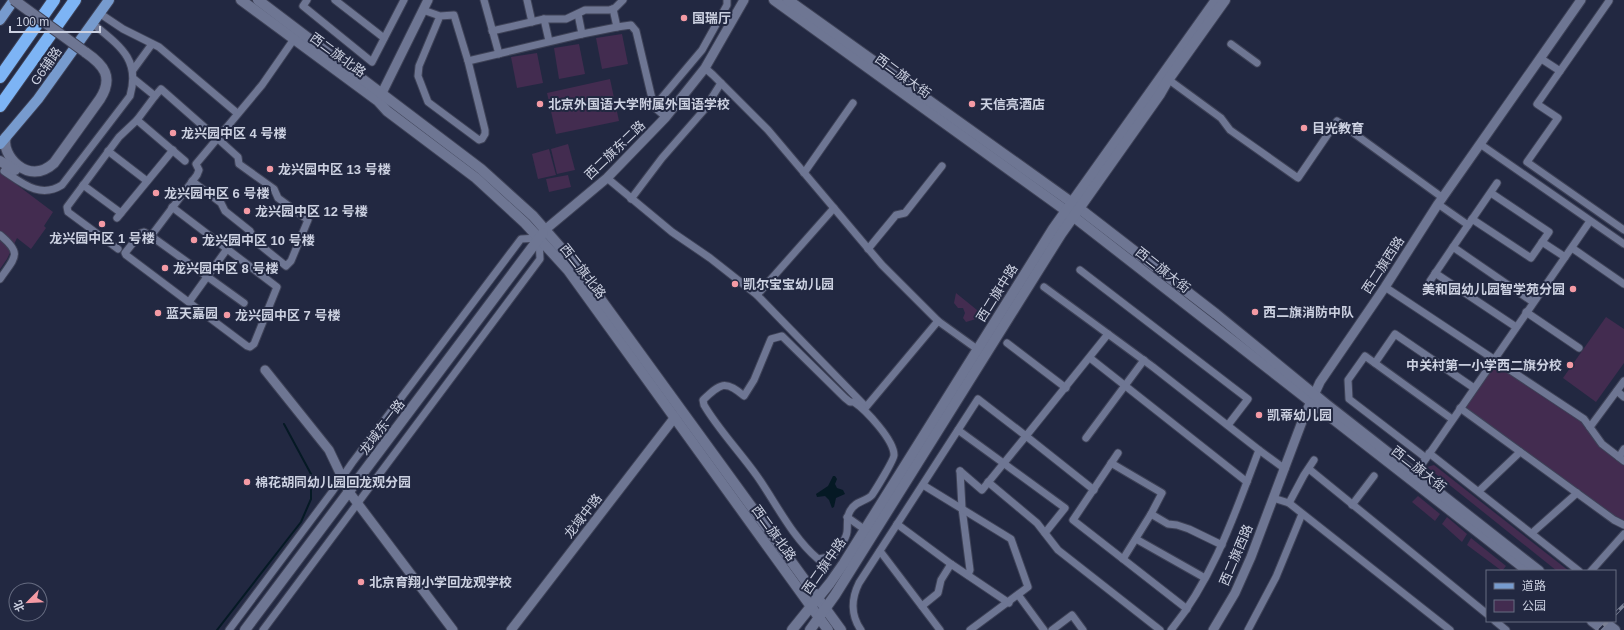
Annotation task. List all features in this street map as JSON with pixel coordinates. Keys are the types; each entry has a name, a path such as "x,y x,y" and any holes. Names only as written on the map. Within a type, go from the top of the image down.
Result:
{"highway":[{"path":"0,77 54,0"},
{"path":"26,69 75,0"},
{"path":"0,106 75,0"}],"main road":[{"path":"0,20 14,0 104,61 111,74 111,87 106,98 59,166 51,173 40,177 27,176 4,165"},
{"path":"3,140 5,151 12,162 20,168 36,172 44,169 54,163 100,99 106,88 106,76 102,66 87,50 22,0"},
{"name":"G6辅路","path":"3,140 38,99 109,0"},
{"name":"西二旗北路","path":"241,0 481,170 512,196 546,229 584,277 841,630"},
{"name":"西二旗北路","path":"258,0 380,97 387,111 476,178 539,238 568,270 828,630"},
{"name":"西二旗大街","path":"774,0 1072,209"},
{"name":"西二旗大街","path":"788,0 1222,318 1312,397 1527,570"},
{"name":"西二旗中路","path":"792,630 844,563 977,349 1216,0"},
{"name":"西二旗中路","path":"1164,77 1225,0"},
{"name":"西二旗中路","path":"810,630 835,595 1072,209"},
{"name":"龙域东一路","path":"245,630 546,229"},
{"name":"西二旗大街","path":"1312,397 1416,473 1538,570"},
{"path":"1593,622 1604,630"},
{"path":"1604,622 1615,630"}],"street":[{"path":"307,0 303,6 372,62 402,1"},
{"path":"335,0 384,38"},
{"path":"380,97 428,0"},
{"path":"484,0 499,54"},
{"path":"527,0 532,22"},
{"path":"492,30 544,19 564,19 588,10 605,11 612,9 623,0"},
{"path":"654,106 702,50 727,5 727,0"},
{"name":"西二旗东二路","path":"546,229 607,178 666,117 705,68 744,0"},
{"name":"西二旗西路","path":"1213,630 1235,593 1251,557 1312,397 1322,378 1385,287 1480,144 1582,0"},
{"path":"1609,1 1537,104 1558,118 1527,162 1624,230"},
{"path":"612,9 616,26"},
{"path":"423,10 440,16 454,15 468,61 485,130 485,134 482,139 479,140 428,102 418,76 419,66 440,16"},
{"path":"99,13 159,47 237,114"},
{"path":"578,14 582,34"},
{"path":"544,19 549,41"},
{"path":"0,178 4,165 24,185 36,190 50,190 62,185 130,96 133,83 133,70 130,62 121,46 92,23"},
{"path":"107,36 115,23"},
{"path":"468,61 616,26 630,25 636,29 654,106 666,117"},
{"path":"151,236 199,170 196,164 262,85 294,39"},
{"path":"133,70 152,44"},
{"path":"1231,44 1257,64"},
{"path":"1540,58 1560,71"},
{"path":"705,68 768,130 882,265 938,321 977,349"},
{"path":"1164,77 1221,118 1230,130 1298,178 1337,121 1470,222 1531,258 1549,232 1491,193"},
{"path":"133,83 155,96"},
{"path":"631,199 662,158 704,110 721,83"},
{"path":"118,249 68,212 67,208 119,137 137,120 161,89 211,133"},
{"path":"804,173 853,103"},
{"path":"137,120 185,161"},
{"path":"192,181 221,203 225,211 250,231 255,241 286,266 291,261 308,220 278,198 274,189 239,164 238,157 217,138"},
{"path":"1480,144 1624,244"},
{"path":"83,185 119,215 173,150"},
{"path":"108,151 147,181"},
{"path":"868,249 896,215 905,213 942,166"},
{"path":"607,178 672,232 710,258 757,295 866,407 938,321"},
{"path":"1430,281 1497,183"},
{"path":"172,207 277,287 254,344 247,346 126,255 125,252 141,233 144,232 244,303"},
{"path":"757,295 834,208"},
{"path":"1416,473 1590,221"},
{"path":"0,235 12,245 15,252 12,261 0,278"},
{"path":"229,630 521,239 539,238 540,259 263,630"},
{"path":"1542,242 1565,257"},
{"path":"1453,247 1533,302"},
{"path":"1572,248 1624,284"},
{"path":"189,302 226,249"},
{"path":"1080,270 1248,399 1228,425"},
{"path":"1435,273 1516,327"},
{"path":"1044,287 1144,360 1285,469"},
{"path":"1385,287 1584,419 1602,444 1621,459 1624,450"},
{"path":"1526,312 1579,348"},
{"path":"968,575 970,570 962,508 960,471 982,490 1066,388 1108,334"},
{"path":"1375,363 1395,334 1474,388"},
{"path":"782,336 785,338 845,398 862,408 892,444 894,457 871,496 858,502 847,517 847,533 832,556 818,559 811,554 757,476 704,405 703,400 715,389 724,385 729,385 744,396 754,380 771,339 782,336"},
{"path":"1007,343 1066,388"},
{"path":"1452,419 1365,356 1348,380 1349,399 1479,491 1578,570"},
{"path":"1090,358 1247,482"},
{"path":"1086,438 1144,360"},
{"path":"265,370 329,450 350,492 453,630"},
{"path":"1590,427 1624,381"},
{"path":"1617,391 1624,397"},
{"path":"861,630 855,621 855,592 896,524 978,399 1094,490"},
{"path":"1460,408 1614,520 1624,525"},
{"name":"龙域中路","path":"511,630 675,418"},
{"path":"958,430 1065,508 1045,533"},
{"path":"1171,630 1187,609 1222,546 1259,450"},
{"path":"1479,491 1520,452"},
{"path":"1118,453 1074,520 1187,609"},
{"path":"1290,503 1304,475 1314,460"},
{"path":"1111,463 1162,493 1151,514 1123,559"},
{"path":"1309,469 1486,613"},
{"path":"1352,504 1374,476"},
{"path":"988,482 1037,523 1058,550 1160,630"},
{"path":"923,485 1011,539 1028,588 1019,596 970,630"},
{"path":"1532,533 1577,493"},
{"path":"1273,498 1290,503 1450,630"},
{"path":"1151,514 1168,524 1178,525 1189,529 1222,546"},
{"path":"1248,630 1276,577 1302,514"},
{"path":"847,517 864,529"},
{"path":"896,524 951,564 1009,602"},
{"path":"1592,570 1624,534"},
{"path":"1136,539 1205,578"},
{"path":"880,552 940,630"},
{"path":"922,606 938,593 941,580 951,564"},
{"path":"1019,596 1044,630"},
{"path":"1052,630 1072,615 1083,630"},
{"path":"1496,622 1506,630"}],"green space":[{"path":"622,34 628,64 602,69 596,38"},
{"path":"579,44 585,74 559,79 554,48"},
{"path":"537,53 543,83 517,88 511,57"},
{"path":"610,79 619,121 556,134 547,93"},
{"path":"568,144 575,170 557,174 551,149"},
{"path":"549,149 556,175 538,179 532,154"},
{"path":"0,172 53,212 44,226 46,228 31,249 17,238 7,259 0,269"},
{"path":"568,175 571,187 549,192 546,179"},
{"path":"956,293 977,310 979,313 976,319 966,322 963,318 965,313 963,308 958,308 954,303"},
{"path":"1606,317 1624,329 1624,363 1596,402 1563,378"},
{"path":"1494,358 1584,419 1594,434 1624,461 1624,525 1460,408"},
{"path":"1434,465 1568,570 1556,570 1427,467"},
{"path":"1418,496 1440,514 1435,521 1412,502"},
{"path":"1447,517 1467,534 1462,542 1442,524"},
{"path":"1471,538 1506,566 1503,570 1501,570 1467,545"}],"water":[{"path":"833,476 837,479 835,484 837,488 843,490 845,494 836,498 834,507 832,508 829,500 825,496 817,497 816,494 828,486"}],"waterway":[{"path":"217,630 301,522 311,499 311,474 284,424"}],"railway":[{"path":"1616,613 1624,605"},
{"path":"1599,630 1607,622"}],"place":[{"name":"国瑞厅","path":"684,18"},
{"name":"北京外国语大学附属外国语学校","path":"540,104"},
{"name":"天信亮酒店","path":"972,104"},
{"name":"目光教育","path":"1304,128"},
{"name":"龙兴园中区 4 号楼","path":"173,133"},
{"name":"龙兴园中区 13 号楼","path":"270,169"},
{"name":"龙兴园中区 6 号楼","path":"156,193"},
{"name":"龙兴园中区 12 号楼","path":"247,211"},
{"name":"龙兴园中区 1 号楼","path":"102,224"},
{"name":"龙兴园中区 10 号楼","path":"194,240"},
{"name":"龙兴园中区 8 号楼","path":"165,268"},
{"name":"凯尔宝宝幼儿园","path":"735,284"},
{"name":"美和园幼儿园智学苑分园","path":"1573,289"},
{"name":"西二旗消防中队","path":"1255,312"},
{"name":"蓝天嘉园","path":"158,313"},
{"name":"龙兴园中区 7 号楼","path":"227,315"},
{"name":"中关村第一小学西二旗分校","path":"1570,365"},
{"name":"凯蒂幼儿园","path":"1259,415"},
{"name":"棉花胡同幼儿园回龙观分园","path":"247,482"},
{"name":"北京育翔小学回龙观学校","path":"361,582"}]}
